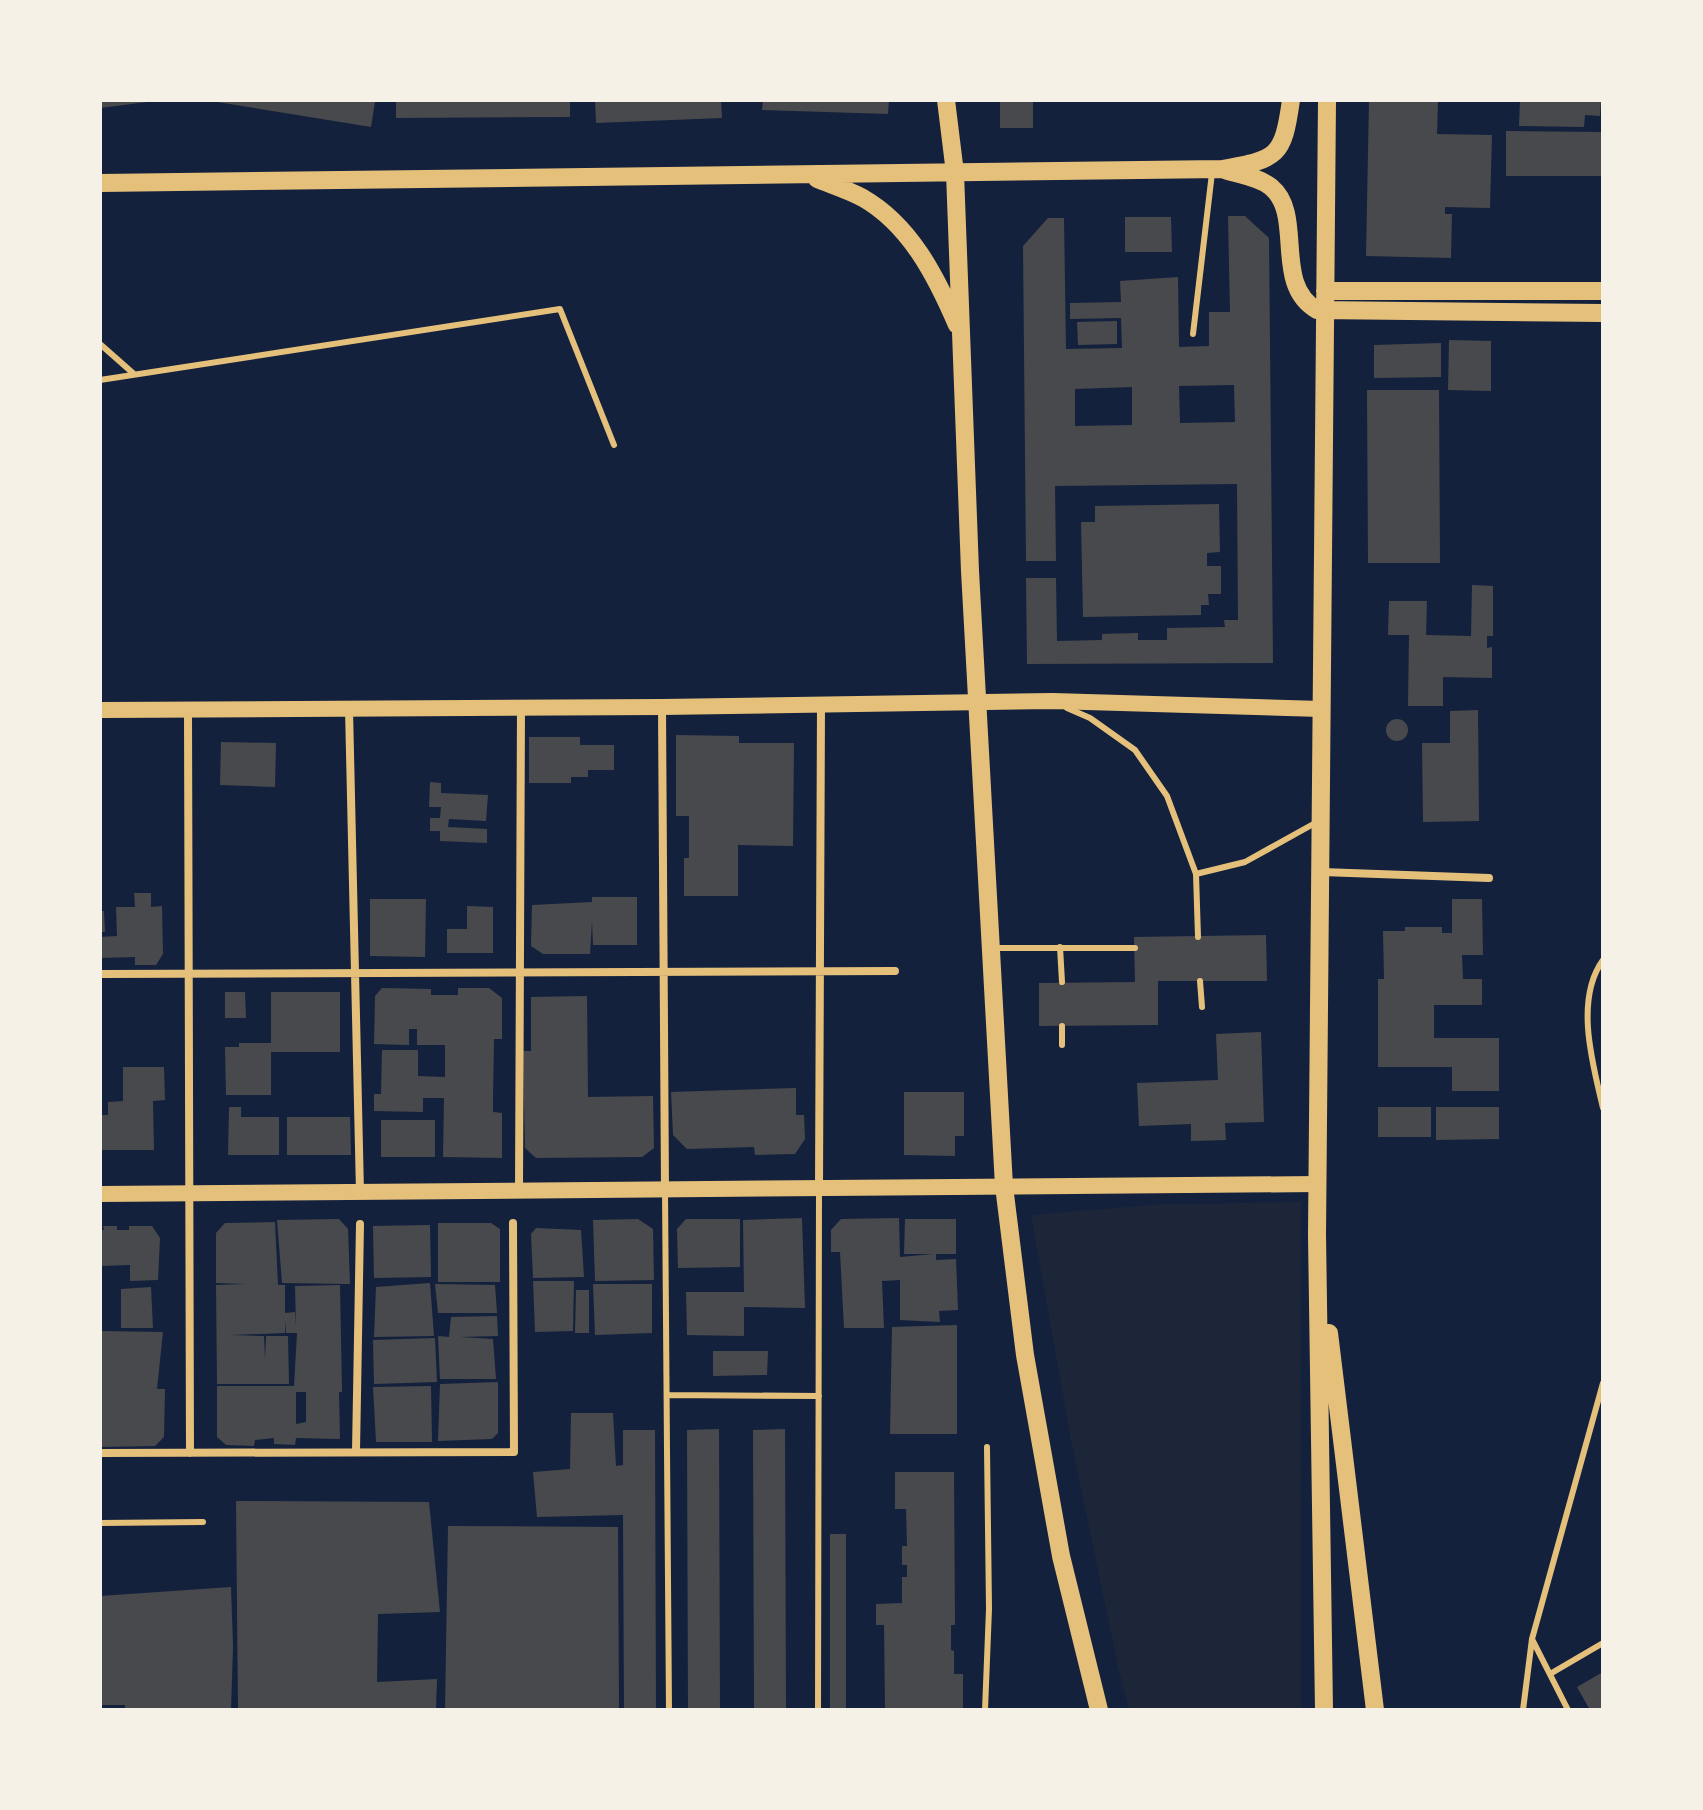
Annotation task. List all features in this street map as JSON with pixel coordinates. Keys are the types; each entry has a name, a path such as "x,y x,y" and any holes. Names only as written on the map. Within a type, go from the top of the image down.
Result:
{"main road":[{"path":"946,100 955,173 989,948 1004,1186 1025,1355 1061,1556 1099,1710"},
{"path":"100,183 1217,170 1261,161 1279,147 1287,133 1291,100"},
{"path":"1324,1710 1317,1184 1327,100"},
{"path":"1217,170 1265,183 1280,197 1285,210 1292,271 1298,290 1310,306 1325,312 1603,313"},
{"path":"807,175 861,197 903,230 923,259 961,334"},
{"path":"1325,291 1603,291"},
{"path":"100,710 1053,701 1321,709"},
{"path":"100,1194 1317,1184"},
{"path":"1317,1235 1375,1710"}],"street":[{"path":"819,1188 821,704"},
{"path":"349,707 360,1192"},
{"path":"519,1190 521,707"},
{"path":"662,707 665,1189"},
{"path":"188,709 190,1453"},
{"path":"1321,872 1489,878"},
{"path":"100,974 895,971"},
{"path":"100,1453 514,1451 513,1223"},
{"path":"356,1451 360,1224"}],"lane":[{"path":"1193,334 1217,170"},
{"path":"100,380 560,309 614,445"},
{"path":"100,344 134,374"},
{"path":"1053,701 1090,718 1135,750 1167,796 1196,874 1198,937"},
{"path":"1196,874 1245,862 1321,820"},
{"path":"1060,947 1062,982"},
{"path":"989,948 1135,948"},
{"path":"1603,960 1590,996 1588,1020 1590,1050 1603,1108"},
{"path":"1200,981 1202,1007"},
{"path":"1062,1026 1062,1045"},
{"path":"818,1710 819,1188"},
{"path":"665,1189 669,1710"},
{"path":"1523,1710 1532,1639 1603,1383"},
{"path":"667,1395 819,1396"},
{"path":"985,1710 989,1609 987,1447"},
{"path":"100,1523 203,1522"},
{"path":"1532,1639 1568,1710"},
{"path":"1550,1674 1603,1643"}],"shaded area":[{"path":"1301,1202 1301,1710 1129,1710 1071,1440 1031,1215 1163,1204"}],"building":[{"path":"100,100 147,100 147,102 100,108"},
{"path":"205,100 364,100 375,102 371,127"},
{"path":"396,100 570,100 570,117 396,118"},
{"path":"595,100 721,100 722,118 596,123"},
{"path":"763,100 889,100 888,114 762,110"},
{"path":"1000,100 1033,100 1033,128 1000,128"},
{"path":"1369,100 1438,100 1437,134 1492,135 1490,208 1445,207 1445,214 1452,214 1451,258 1366,256"},
{"path":"1520,100 1601,100 1600,116 1585,115 1584,127 1519,126"},
{"path":"1506,131 1603,132 1603,176 1506,176"},
{"path":"1228,216 1245,216 1269,238 1273,663 1027,664 1026,578 1056,578 1057,641 1102,640 1102,634 1138,633 1138,640 1167,640 1167,628 1225,627 1224,620 1238,620 1237,484 1055,486 1056,561 1026,561 1023,246 1048,218 1064,218 1066,349 1122,348 1121,318 1070,319 1070,303 1121,302 1120,281 1178,277 1179,347 1209,346 1209,312 1230,312","holes":["1234,385 1235,422 1180,423 1179,386","1132,387 1132,425 1075,426 1075,389"]},
{"path":"1125,217 1171,217 1172,252 1125,252"},
{"path":"1117,321 1117,344 1078,345 1077,322"},
{"path":"1449,340 1491,341 1491,391 1448,390"},
{"path":"1441,343 1441,377 1374,378 1374,345"},
{"path":"1367,390 1439,390 1440,563 1368,563"},
{"path":"1219,504 1220,552 1207,553 1207,566 1221,566 1221,594 1208,594 1209,605 1201,605 1201,615 1083,617 1081,522 1095,522 1095,506"},
{"path":"1472,585 1493,586 1493,636 1487,636 1487,648 1492,647 1492,678 1443,677 1443,706 1408,706 1409,635 1388,635 1389,601 1427,601 1426,635 1471,636"},
{"path":"1478,710 1479,821 1423,822 1422,743 1450,743 1450,711"},
{"path":"1397,719 1405,722 1408,730 1405,738 1397,741 1389,738 1386,730 1389,722"},
{"path":"676,735 739,736 739,743 794,743 793,846 738,845 738,896 684,896 684,858 689,858 689,816 676,816"},
{"path":"529,737 580,737 580,745 614,745 614,770 588,770 588,777 571,777 571,783 529,783"},
{"path":"221,742 276,743 275,787 220,785"},
{"path":"430,782 441,783 441,793 488,795 486,821 449,819 448,827 487,829 487,843 440,841 440,831 430,831 430,818 440,818 441,807 429,807"},
{"path":"134,893 151,893 151,907 162,906 163,954 156,965 135,965 135,957 100,958 100,937 117,936 116,907 135,907"},
{"path":"592,897 637,897 637,945 593,945 592,921 590,954 543,954 531,946 532,905 592,902"},
{"path":"370,899 426,899 425,957 370,956"},
{"path":"1452,899 1482,899 1483,955 1462,955 1463,979 1482,979 1482,1005 1434,1005 1434,1038 1499,1038 1499,1091 1452,1091 1452,1067 1378,1067 1378,979 1384,979 1383,931 1405,931 1405,927 1442,927 1442,933 1452,933"},
{"path":"467,906 493,907 493,953 447,953 447,929 467,929"},
{"path":"100,911 104,911 105,932 100,932"},
{"path":"1266,935 1267,981 1158,981 1158,1025 1039,1026 1039,983 1135,982 1134,937"},
{"path":"382,988 431,989 431,995 458,995 458,988 489,988 502,998 502,1039 494,1039 493,1112 502,1113 502,1158 443,1157 444,1098 423,1098 423,1112 374,1111 374,1094 381,1094 382,1050 418,1050 418,1076 445,1077 445,1045 417,1045 417,1029 409,1029 409,1045 374,1044 375,996"},
{"path":"225,992 245,992 246,1018 225,1018"},
{"path":"271,992 340,992 340,1052 271,1052 271,1095 226,1095 225,1047 239,1047 239,1043 271,1043"},
{"path":"587,996 588,1097 653,1096 654,1148 642,1157 536,1158 525,1148 523,1051 531,1051 531,997"},
{"path":"1261,1032 1264,1122 1225,1123 1226,1140 1191,1141 1191,1124 1139,1126 1137,1083 1218,1080 1216,1034"},
{"path":"123,1067 164,1067 165,1100 153,1101 154,1150 100,1150 100,1115 108,1115 108,1102 123,1101"},
{"path":"796,1088 796,1115 804,1115 805,1139 795,1154 755,1155 754,1147 687,1149 673,1135 671,1092"},
{"path":"904,1092 964,1092 964,1136 955,1136 955,1156 904,1155"},
{"path":"229,1107 241,1107 241,1117 279,1117 279,1155 228,1155"},
{"path":"1378,1107 1431,1107 1431,1137 1378,1137"},
{"path":"1436,1107 1499,1107 1499,1139 1436,1140"},
{"path":"287,1117 350,1117 351,1155 287,1155"},
{"path":"381,1120 435,1120 435,1157 381,1157"},
{"path":"802,1218 805,1308 744,1307 744,1336 687,1335 686,1292 744,1292 743,1220"},
{"path":"899,1218 900,1257 933,1254 904,1254 905,1219 956,1219 956,1254 936,1254 936,1260 956,1259 958,1310 939,1311 940,1322 900,1320 900,1280 882,1281 884,1328 844,1328 840,1252 831,1252 831,1230 841,1219"},
{"path":"339,1219 348,1229 350,1284 282,1283 277,1220"},
{"path":"638,1219 653,1229 654,1280 595,1281 593,1220"},
{"path":"686,1219 740,1219 740,1267 678,1268 677,1229"},
{"path":"275,1222 278,1285 285,1285 285,1313 295,1312 296,1327 295,1286 340,1285 340,1439 296,1438 295,1445 274,1444 274,1438 255,1440 254,1446 226,1445 217,1437 217,1386 294,1386 297,1333 286,1333 285,1320 285,1333 231,1335 264,1336 265,1359 266,1336 288,1336 289,1384 217,1384 216,1285 245,1284 216,1283 216,1233 225,1223","holes":["296,1392 306,1392 306,1422 296,1424"]},
{"path":"438,1223 491,1223 500,1229 500,1282 438,1282"},
{"path":"430,1225 431,1277 374,1278 373,1226"},
{"path":"103,1226 129,1230 129,1226 152,1226 160,1238 158,1280 130,1281 130,1265 101,1266 100,1230 104,1230"},
{"path":"536,1228 581,1230 584,1277 533,1278 531,1234"},
{"path":"533,1281 574,1281 573,1331 535,1332"},
{"path":"430,1283 434,1336 374,1337 376,1287"},
{"path":"435,1284 495,1285 497,1313 438,1313"},
{"path":"593,1284 652,1284 652,1333 595,1335"},
{"path":"151,1287 153,1328 121,1328 121,1289"},
{"path":"576,1290 589,1290 589,1333 575,1333"},
{"path":"497,1316 498,1336 460,1337 493,1339 496,1379 440,1379 438,1336 449,1337 451,1317"},
{"path":"957,1325 957,1434 890,1434 892,1327"},
{"path":"100,1331 163,1332 157,1389 165,1389 164,1437 155,1446 100,1447"},
{"path":"435,1338 437,1382 374,1384 373,1340"},
{"path":"713,1351 768,1351 767,1375 713,1376"},
{"path":"498,1382 498,1433 492,1439 438,1441 440,1384"},
{"path":"431,1386 432,1442 376,1442 373,1387"},
{"path":"571,1413 613,1413 616,1466 623,1465 623,1430 655,1430 656,1710 624,1710 623,1515 537,1517 533,1472 570,1469"},
{"path":"719,1429 720,1710 688,1710 687,1430"},
{"path":"785,1429 786,1710 754,1710 753,1430"},
{"path":"895,1472 954,1472 955,1625 951,1625 951,1650 954,1651 954,1674 963,1674 963,1710 885,1710 884,1625 876,1625 876,1604 902,1603 902,1577 907,1577 907,1565 902,1565 902,1546 907,1546 906,1509 895,1509"},
{"path":"236,1501 429,1502 440,1612 378,1614 377,1682 437,1679 436,1710 238,1710"},
{"path":"448,1526 618,1527 619,1710 445,1710"},
{"path":"830,1534 846,1534 846,1710 830,1710"},
{"path":"231,1587 231,1710 125,1710 125,1705 100,1705 100,1596"},
{"path":"1603,1672 1603,1710 1590,1710 1577,1687"}]}
